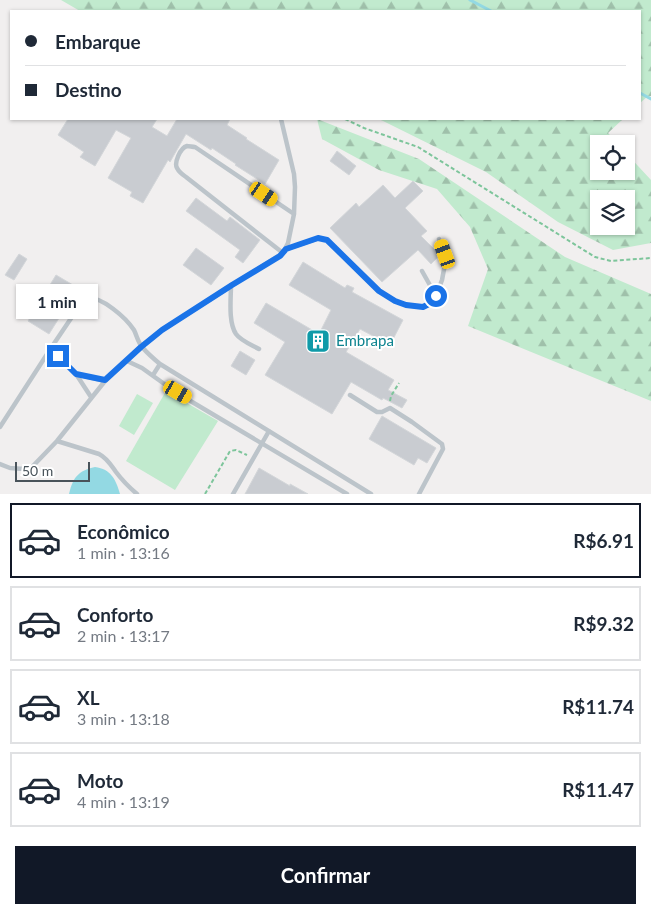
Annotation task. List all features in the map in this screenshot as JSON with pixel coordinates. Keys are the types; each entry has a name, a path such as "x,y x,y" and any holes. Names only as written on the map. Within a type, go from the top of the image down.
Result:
{"lane":[{"path":"281,120 295,186 294,214 285,251"},
{"path":"285,251 186,177 178,170 175,163 183,148 188,146 195,148 294,214"},
{"path":"0,464 10,468 24,469 32,467 57,441 105,380 141,347 162,330 285,251 318,238 327,240 379,291 395,301 406,305 423,307 429,304 436,296 442,280 445,254 439,239"},
{"path":"422,272 436,296"},
{"path":"232,285 230,309 236,334 242,340 260,349"},
{"path":"0,427 50,348 82,302 90,297 115,310 134,330 141,347 160,364 371,494"},
{"path":"50,348 76,374 91,397"},
{"path":"127,360 347,494"},
{"path":"153,376 160,364"},
{"path":"76,374 105,380"},
{"path":"350,395 376,412 382,412 390,408 442,444 443,450 419,494"},
{"path":"233,494 269,431"},
{"path":"57,441 104,457 136,494"},
{"path":"328,482 335,472"}],"path":[{"path":"347,120 418,147 595,257 611,261 651,258"},
{"path":"390,408 391,396 398,383"},
{"path":"205,494 230,451 236,450 254,458"}],"green space":[{"path":"61,0 651,0 651,96 641,102 641,10 78,10"},
{"path":"317,120 419,159 565,257 651,294 651,401 468,326 488,269 470,227 437,189 379,170 322,139"},
{"path":"381,120 622,120 608,133 610,135 590,135 590,180 635,180 635,163 651,180 651,243 613,250 558,222 486,172"},
{"path":"166,391 218,421 175,490 126,461"},
{"path":"137,394 153,403 134,435 119,426"}],"water":[{"path":"95,467 105,470 112,476 120,494 69,494 72,483 77,476"}],"building":[{"path":"67,120 156,120 152,127 167,136 176,120 230,120 227,125 279,160 265,184 212,148 211,150 186,134 170,162 168,160 143,203 130,196 132,192 108,178 131,138 116,130 95,166 80,157 84,152 58,135"},
{"path":"337,151 356,166 349,175 330,161"},
{"path":"413,181 423,191 405,208 427,231 421,236 440,255 431,264 418,250 382,282 330,228 356,203 359,207 383,185 395,198"},
{"path":"196,198 227,221 230,217 260,240 243,263 235,257 240,250 186,211"},
{"path":"196,248 224,268 211,285 183,265"},
{"path":"19,254 27,259 14,280 5,275"},
{"name":"Embrapa","path":"303,262 345,288 347,285 354,288 352,292 403,320 390,345 360,329 346,352 394,380 388,390 407,400 402,408 383,398 382,400 351,382 332,414 265,375 285,342 254,323 266,303 319,334 331,310 289,285"},
{"path":"56,275 78,288 49,334 28,321"},
{"path":"240,351 255,360 246,375 231,366"},
{"path":"382,416 436,448 427,463 418,458 414,465 369,439"},
{"path":"259,468 290,486 290,484 308,494 245,494"}],"waterway":[{"path":"470,0 489,10"},
{"path":"641,94 651,99"}],"place":[{"name":"Embrapa","path":"318,341"}],"route":[{"path":"58,356 76,374 105,380 162,330 280,256 286,249 318,238 327,240 379,291 395,301 406,305 423,307 429,304 436,296"}]}
